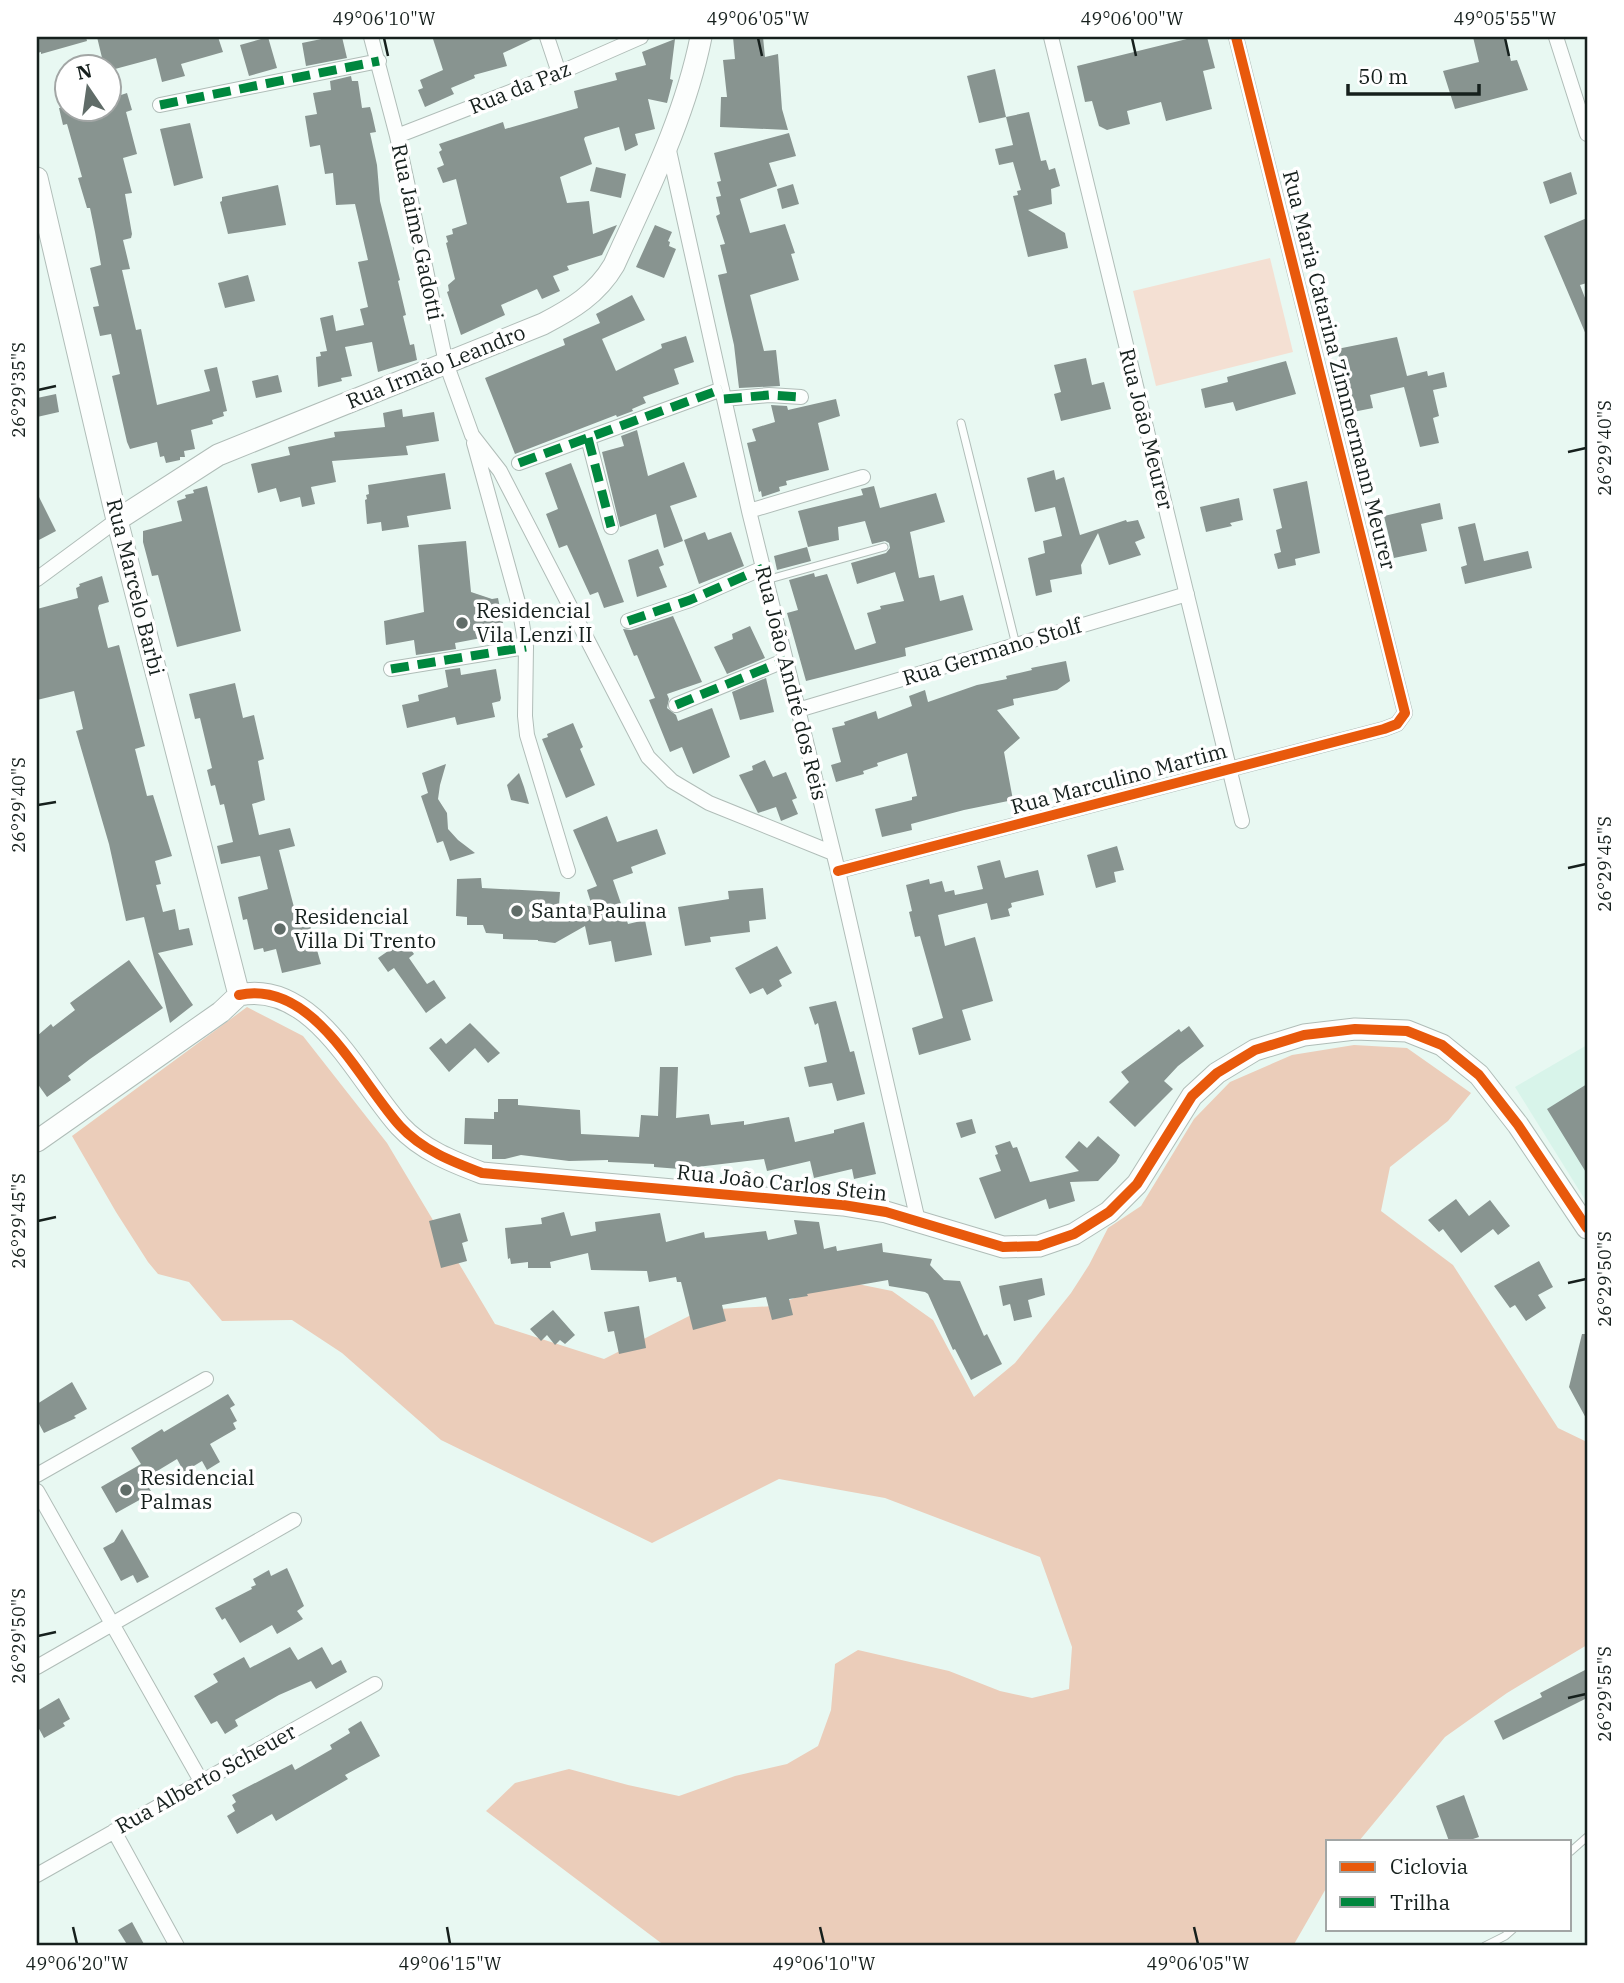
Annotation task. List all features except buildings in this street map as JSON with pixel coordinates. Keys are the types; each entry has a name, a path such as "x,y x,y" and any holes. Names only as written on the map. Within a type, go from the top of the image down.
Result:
{"street":[{"name":"Rua Jaime Gadotti","path":"371,37 397,136 446,363 472,435 500,471 648,757 672,781 709,803 833,853"},
{"path":"547,37 559,73"},
{"name":"Rua da Paz","path":"397,136 559,73 641,37"},
{"name":"Rua Irmão Leandro","path":"37,579 117,520 218,455 543,324 570,310 591,294 606,279 614,265 668,145 693,76 701,37"},
{"name":"Rua João Meurer","path":"1051,37 1242,821"},
{"name":"Rua Maria Catarina Zimmermann Meurer","path":"1236,37 1405,713"},
{"path":"1556,37 1587,134"},
{"path":"160,105 379,61"},
{"name":"Rua João André dos Reis","path":"668,145 749,511 838,872 918,1221"},
{"name":"Rua Marcelo Barbi","path":"37,178 117,520 239,995"},
{"path":"519,463 723,394 800,397"},
{"path":"472,435 519,606 526,647 527,735 568,871"},
{"path":"588,438 611,527"},
{"path":"749,511 863,477"},
{"path":"628,621 765,574"},
{"name":"Rua Germano Stolf","path":"798,710 1187,594"},
{"path":"391,669 526,647"},
{"path":"676,705 786,660"},
{"name":"Rua Marculino Martim","path":"838,872 1384,729 1397,724 1405,713"},
{"name":"Rua João Carlos Stein","path":"239,995 264,993 312,1018 345,1051 400,1127 440,1157 482,1173 886,1212 1003,1247 1039,1246 1074,1234 1109,1212 1137,1184 1192,1096 1217,1073 1255,1050 1304,1035 1355,1029 1407,1031 1442,1045 1479,1076 1518,1125 1587,1228"},
{"path":"37,1141 221,1012 239,995"},
{"path":"37,1475 206,1378"},
{"path":"37,1491 201,1782"},
{"path":"37,1667 294,1520"},
{"name":"Rua Alberto Scheuer","path":"37,1875 375,1684"},
{"path":"114,1832 177,1946"}],"lane":[{"path":"961,424 1016,645"},
{"path":"765,574 884,547"},
{"path":"1572,1850 1587,1837"},
{"path":"1485,1946 1512,1930"}],"shaded area":[{"path":"1270,258 1293,352 1156,386 1133,291"},
{"path":"247,1007 303,1036 387,1143 495,1324 604,1359 701,1310 775,1306 838,1280 892,1291 933,1320 974,1397 1015,1363 1071,1293 1108,1228 1141,1206 1194,1119 1230,1082 1292,1055 1354,1045 1407,1048 1471,1093 1448,1121 1390,1167 1381,1211 1453,1265 1558,1428 1587,1442 1587,1645 1507,1693 1445,1737 1360,1840 1326,1840 1326,1888 1293,1946 665,1946 486,1811 515,1783 569,1769 679,1796 735,1776 787,1764 818,1746 831,1710 835,1664 858,1650 949,1671 1000,1691 1032,1698 1069,1689 1072,1647 1040,1557 885,1498 779,1479 652,1543 441,1440 342,1353 292,1320 222,1321 189,1282 158,1274 148,1262 72,1136"},
{"path":"1587,1045 1587,1203 1515,1087"}],"marked path":[{"path":"160,105 379,61"},
{"path":"519,463 722,389"},
{"path":"724,399 769,395 801,397"},
{"path":"588,438 611,527"},
{"path":"628,621 690,600 763,568"},
{"path":"391,669 526,647"},
{"path":"676,705 786,660"}],"cycle path":[{"path":"838,871 1384,729 1397,724 1405,713 1236,37"},
{"path":"239,995 266,994 290,1002 312,1018 351,1061 400,1126 418,1142 438,1154 482,1173 843,1205 886,1212 1003,1247 1039,1246 1074,1234 1109,1212 1137,1184 1192,1096 1217,1073 1255,1050 1304,1035 1355,1029 1407,1031 1442,1045 1479,1075 1518,1125 1587,1228"}],"place":[{"name":"Residencial Vila Lenzi II","path":"462,623"},
{"name":"Santa Paulina","path":"517,911"},
{"name":"Residencial Villa Di Trento","path":"280,929"},
{"name":"Residencial Palmas","path":"126,1490"}]}
